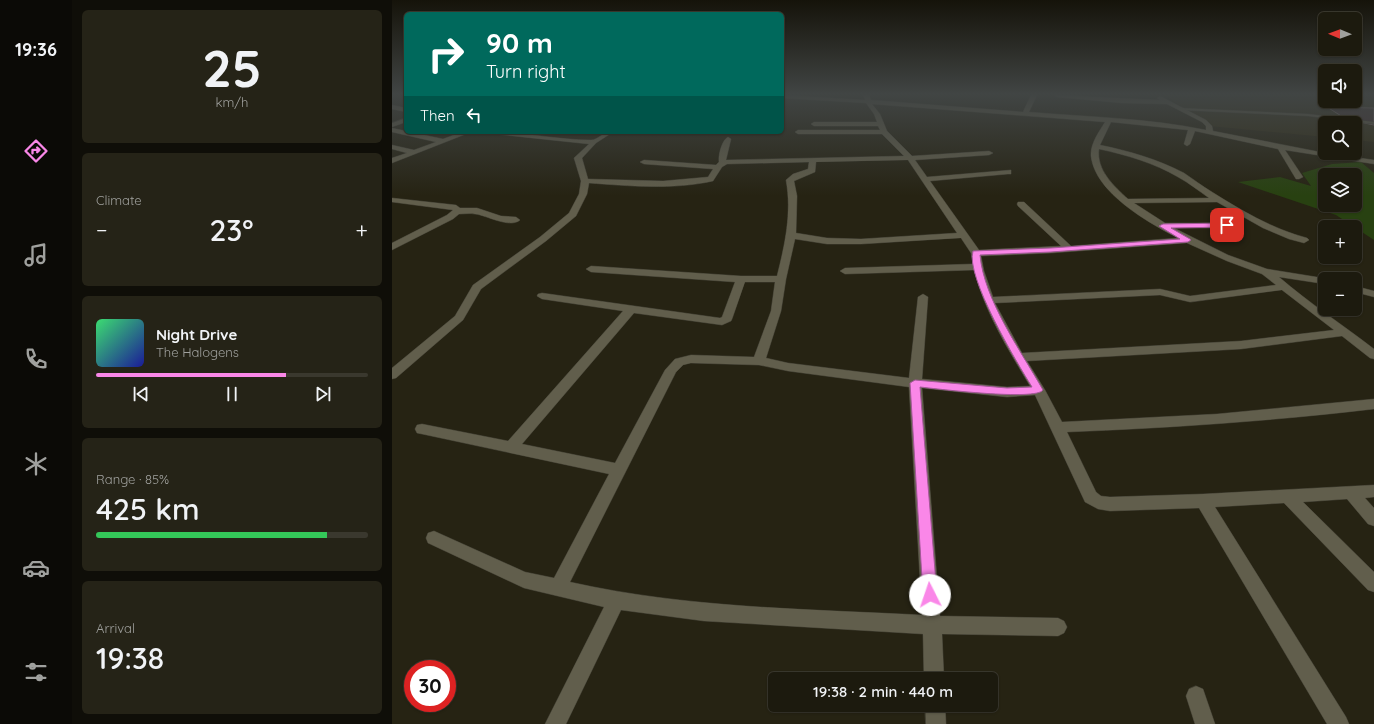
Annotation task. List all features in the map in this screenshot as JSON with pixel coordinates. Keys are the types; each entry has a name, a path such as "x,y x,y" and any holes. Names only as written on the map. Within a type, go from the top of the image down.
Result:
{"street":[{"path":"798,132 851,133 877,129"},
{"path":"883,129 910,158 976,253 977,267 989,300 1018,357 1058,427 1090,497 1098,502 1110,504 1203,501 1374,490"},
{"path":"1105,129 1100,136 1095,156 1098,171 1111,188 1127,201 1163,226 1188,240 1228,258 1266,272 1318,280"},
{"path":"1187,144 1192,129 1374,162"},
{"path":"392,130 404,133"},
{"path":"410,134 442,141"},
{"path":"392,161 462,134"},
{"path":"508,134 594,142"},
{"path":"392,375 459,318 476,287 543,239 572,214 583,194 585,181 578,158 594,142 607,134"},
{"path":"585,181 640,184 697,181 710,178 721,164 728,139"},
{"path":"1280,146 1299,177"},
{"path":"392,147 414,152"},
{"path":"1098,147 1130,153 1148,159 1182,176 1219,200 1275,231 1304,240"},
{"path":"644,162 721,164 813,159 910,158 989,153"},
{"path":"759,361 776,311 791,236 793,196 790,180 812,170 813,159"},
{"path":"925,179 1008,172"},
{"path":"392,200 456,208 457,211"},
{"path":"1127,201 1219,200"},
{"path":"392,209 407,202"},
{"path":"1021,204 1068,248"},
{"path":"392,247 450,217 457,211 478,211 500,219 516,220"},
{"path":"1163,226 1227,225"},
{"path":"791,236 808,237 827,241 964,235"},
{"path":"976,253 1188,240"},
{"path":"845,271 977,267"},
{"path":"591,269 741,279 781,280"},
{"path":"1266,272 1374,355"},
{"path":"542,296 630,310 722,322 727,319 741,279"},
{"path":"989,300 1160,292 1190,299 1284,287"},
{"path":"1362,291 1374,294"},
{"path":"923,297 915,383 932,625 934,672"},
{"path":"511,447 630,310"},
{"path":"1018,357 1234,345 1346,332"},
{"path":"558,588 671,370 679,362 691,359 759,361 788,367 915,383 1007,392 1038,390"},
{"path":"1058,427 1177,422 1280,415 1374,404"},
{"path":"422,429 619,470"},
{"path":"1350,492 1374,519"},
{"path":"1286,495 1374,584"},
{"path":"1203,501 1339,724"},
{"path":"434,538 524,580 616,601 704,612 932,625 1058,627"},
{"path":"555,724 616,601"},
{"path":"1196,696 1205,724"},
{"path":"935,712 936,724"}],"shaded area":[{"path":"1238,129 1318,129 1318,136"},
{"path":"1362,129 1374,129 1374,142 1362,141"}],"green space":[{"path":"1361,162 1374,173 1374,240 1362,232 1362,220 1344,220 1327,212 1362,212 1362,168 1319,168 1332,164"},
{"path":"1318,168 1318,209 1238,182 1280,177 1311,186 1302,173"}],"route":[{"path":"930,595 915,383 1007,392 1038,390 1018,357 989,300 977,267 976,253 1051,250 1188,240 1163,226 1227,225"}]}
